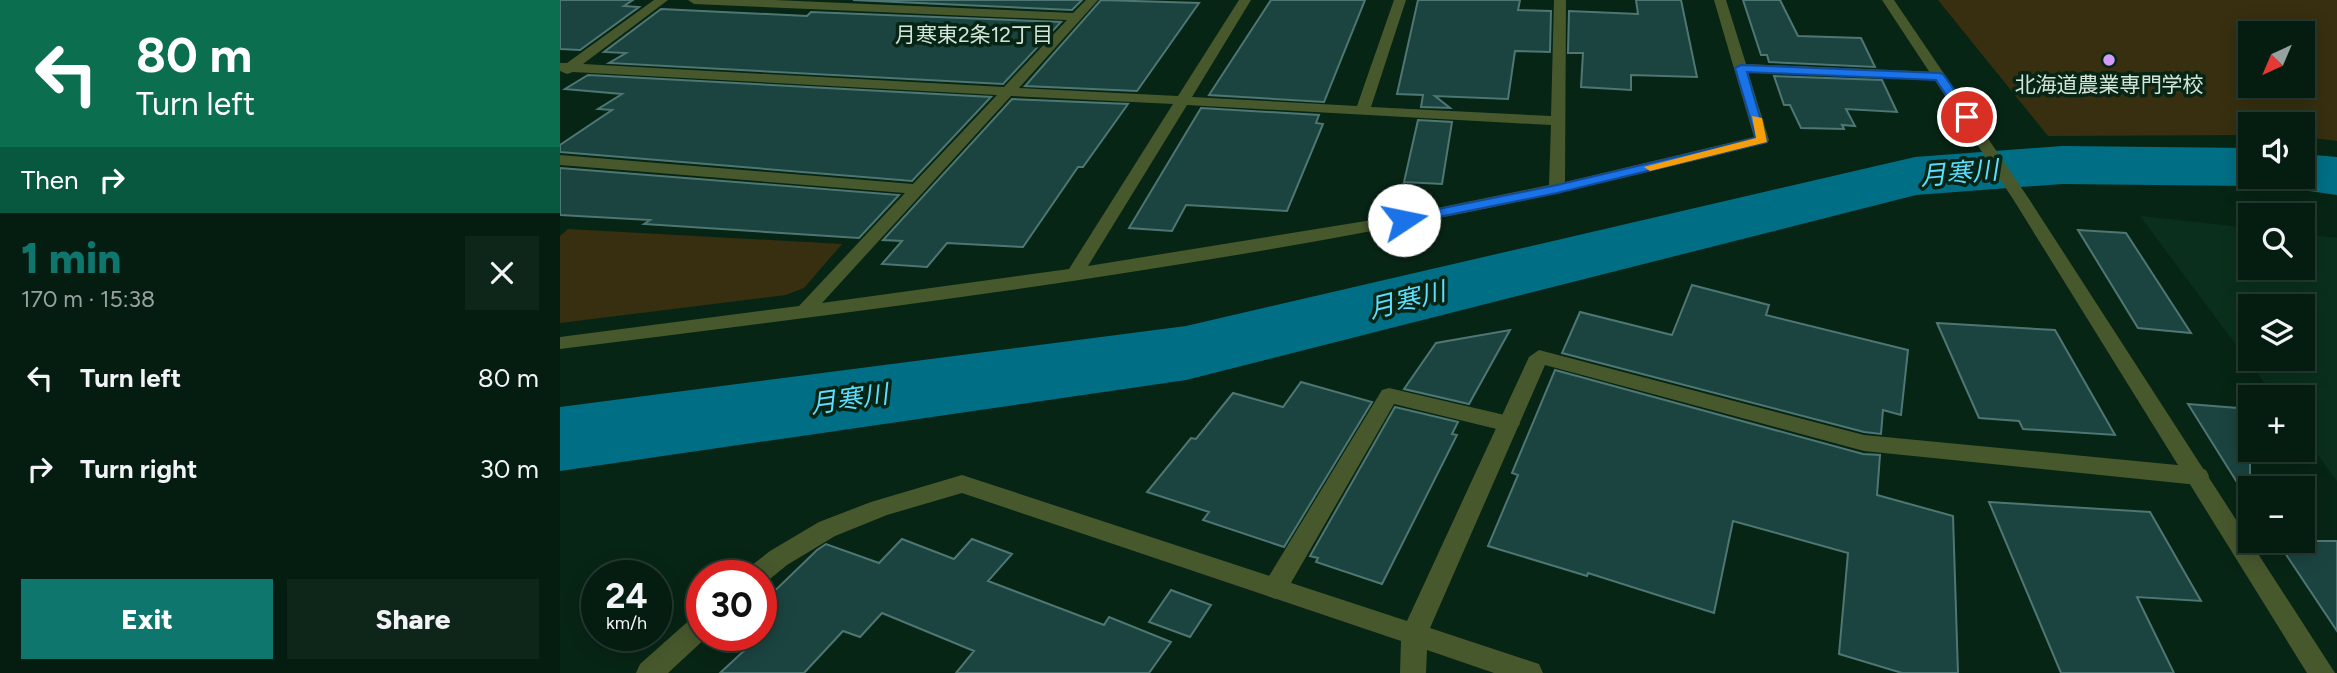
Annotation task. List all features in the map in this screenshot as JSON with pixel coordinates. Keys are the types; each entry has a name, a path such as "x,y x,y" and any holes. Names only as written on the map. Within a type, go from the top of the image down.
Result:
{"street":[{"path":"563,70 662,0"},
{"path":"694,0 1076,18"},
{"path":"803,313 916,189 1010,92 1092,0"},
{"path":"1075,274 1245,0"},
{"path":"1363,110 1400,0"},
{"path":"1557,189 1560,0"},
{"path":"560,343 803,313 1075,274 1404,220 1557,189 1762,140 1720,0"},
{"path":"1888,0 2021,199 2322,673"},
{"path":"1741,68 1939,76"},
{"path":"563,70 1182,99 1556,121"},
{"path":"560,160 916,189"},
{"path":"1413,673 1413,634 1539,358 1864,443 2198,476"},
{"path":"1275,588 1389,396 1509,424"},
{"path":"777,560 807,537 881,506 962,484 1530,673"},
{"path":"649,673 686,639"}],"shaded area":[{"name":"北海道農業専門学校","path":"1938,0 2337,0 2337,141 2315,138 2315,112 2238,112 2238,135 2048,136"},
{"path":"2140,216 2238,227 2238,280 2315,280 2315,235 2337,238 2337,481 2315,451 2315,385 2266,385 2256,371 2315,371 2315,294 2238,294 2238,347"},
{"path":"568,229 842,244 804,288 786,295 560,323 560,236"}],"building":[{"path":"560,0 633,0 624,6 639,7 580,50 560,49"},
{"path":"853,0 1082,0 1072,10"},
{"path":"1101,0 1199,3 1137,91 1025,86"},
{"path":"1271,0 1365,0 1324,102 1209,95"},
{"path":"1418,0 1520,0 1518,10 1551,11 1550,52 1515,51 1508,99 1435,96 1450,108 1421,107 1423,95 1397,94"},
{"path":"1636,0 1681,0 1697,77 1631,75 1631,90 1581,87 1583,53 1568,53 1569,11 1638,14"},
{"path":"1743,0 1780,0 1798,36 1861,38 1875,67 1769,62 1767,55 1761,55"},
{"path":"661,9 807,16 811,12 1061,22 1003,84 609,63 626,53 604,52"},
{"path":"588,75 991,97 912,181 560,152 560,145 612,110 598,109 622,94 565,89"},
{"path":"1774,76 1882,80 1897,112 1846,109 1855,126 1842,125 1844,129 1801,128 1790,105 1784,105"},
{"path":"1012,99 1128,104 1083,167 1078,167 1023,247 947,243 927,267 882,264 902,241 883,240"},
{"path":"1201,108 1319,115 1316,123 1323,124 1287,211 1186,205 1172,231 1129,228"},
{"path":"1418,120 1452,122 1442,184 1404,182"},
{"path":"560,168 899,195 859,238 644,224 650,220 560,215"},
{"path":"2078,230 2126,233 2191,333 2138,328"},
{"path":"1692,285 1769,305 1766,315 1908,350 1901,415 1883,410 1881,434 1864,432 1562,353 1580,312 1672,335"},
{"path":"1937,323 2055,330 2115,435 2023,429 2019,421 1979,418"},
{"path":"1510,330 1469,404 1404,389 1436,343"},
{"path":"1555,370 1863,454 1880,455 1877,495 1953,516 1958,673 1902,673 1839,654 1848,553 1733,521 1714,613 1588,573 1587,576 1488,546 1518,475 1512,473"},
{"path":"1301,382 1372,402 1284,547 1203,520 1209,512 1147,492 1191,438 1196,439 1233,393 1283,407"},
{"path":"2188,404 2238,408 2238,462 2250,462 2250,476 2238,476 2238,484"},
{"path":"1395,407 1458,422 1452,434 1457,435 1382,584 1316,562 1318,558 1310,556"},
{"path":"1989,502 2150,512 2201,601 2137,597 2174,673 2061,673"},
{"path":"902,539 954,559 972,539 1012,554 988,581 1104,625 1109,617 1171,642 1149,673 956,673 974,651 882,613 860,637 843,631 804,673 720,673 744,651 777,651 777,589 817,550 826,544 879,563"},
{"path":"2315,541 2337,541 2337,631 2285,553 2315,553"},
{"path":"1171,590 1211,605 1190,637 1149,622"}],"waterway":[{"name":"月寒川","path":"560,439 1186,353 1915,176 2062,165 2238,167"},
{"name":"月寒川","path":"2315,174 2337,176"}],"slow traffic":[{"path":"1650,167 1762,140 1756,118"}],"place":[{"name":"北海道農業専門学校","path":"2109,60"}],"district":[{"name":"月寒東2条12丁目","path":"974,34"}],"route":[{"path":"1404,220 1557,189 1762,140 1741,68 1939,76 1967,117"}]}
